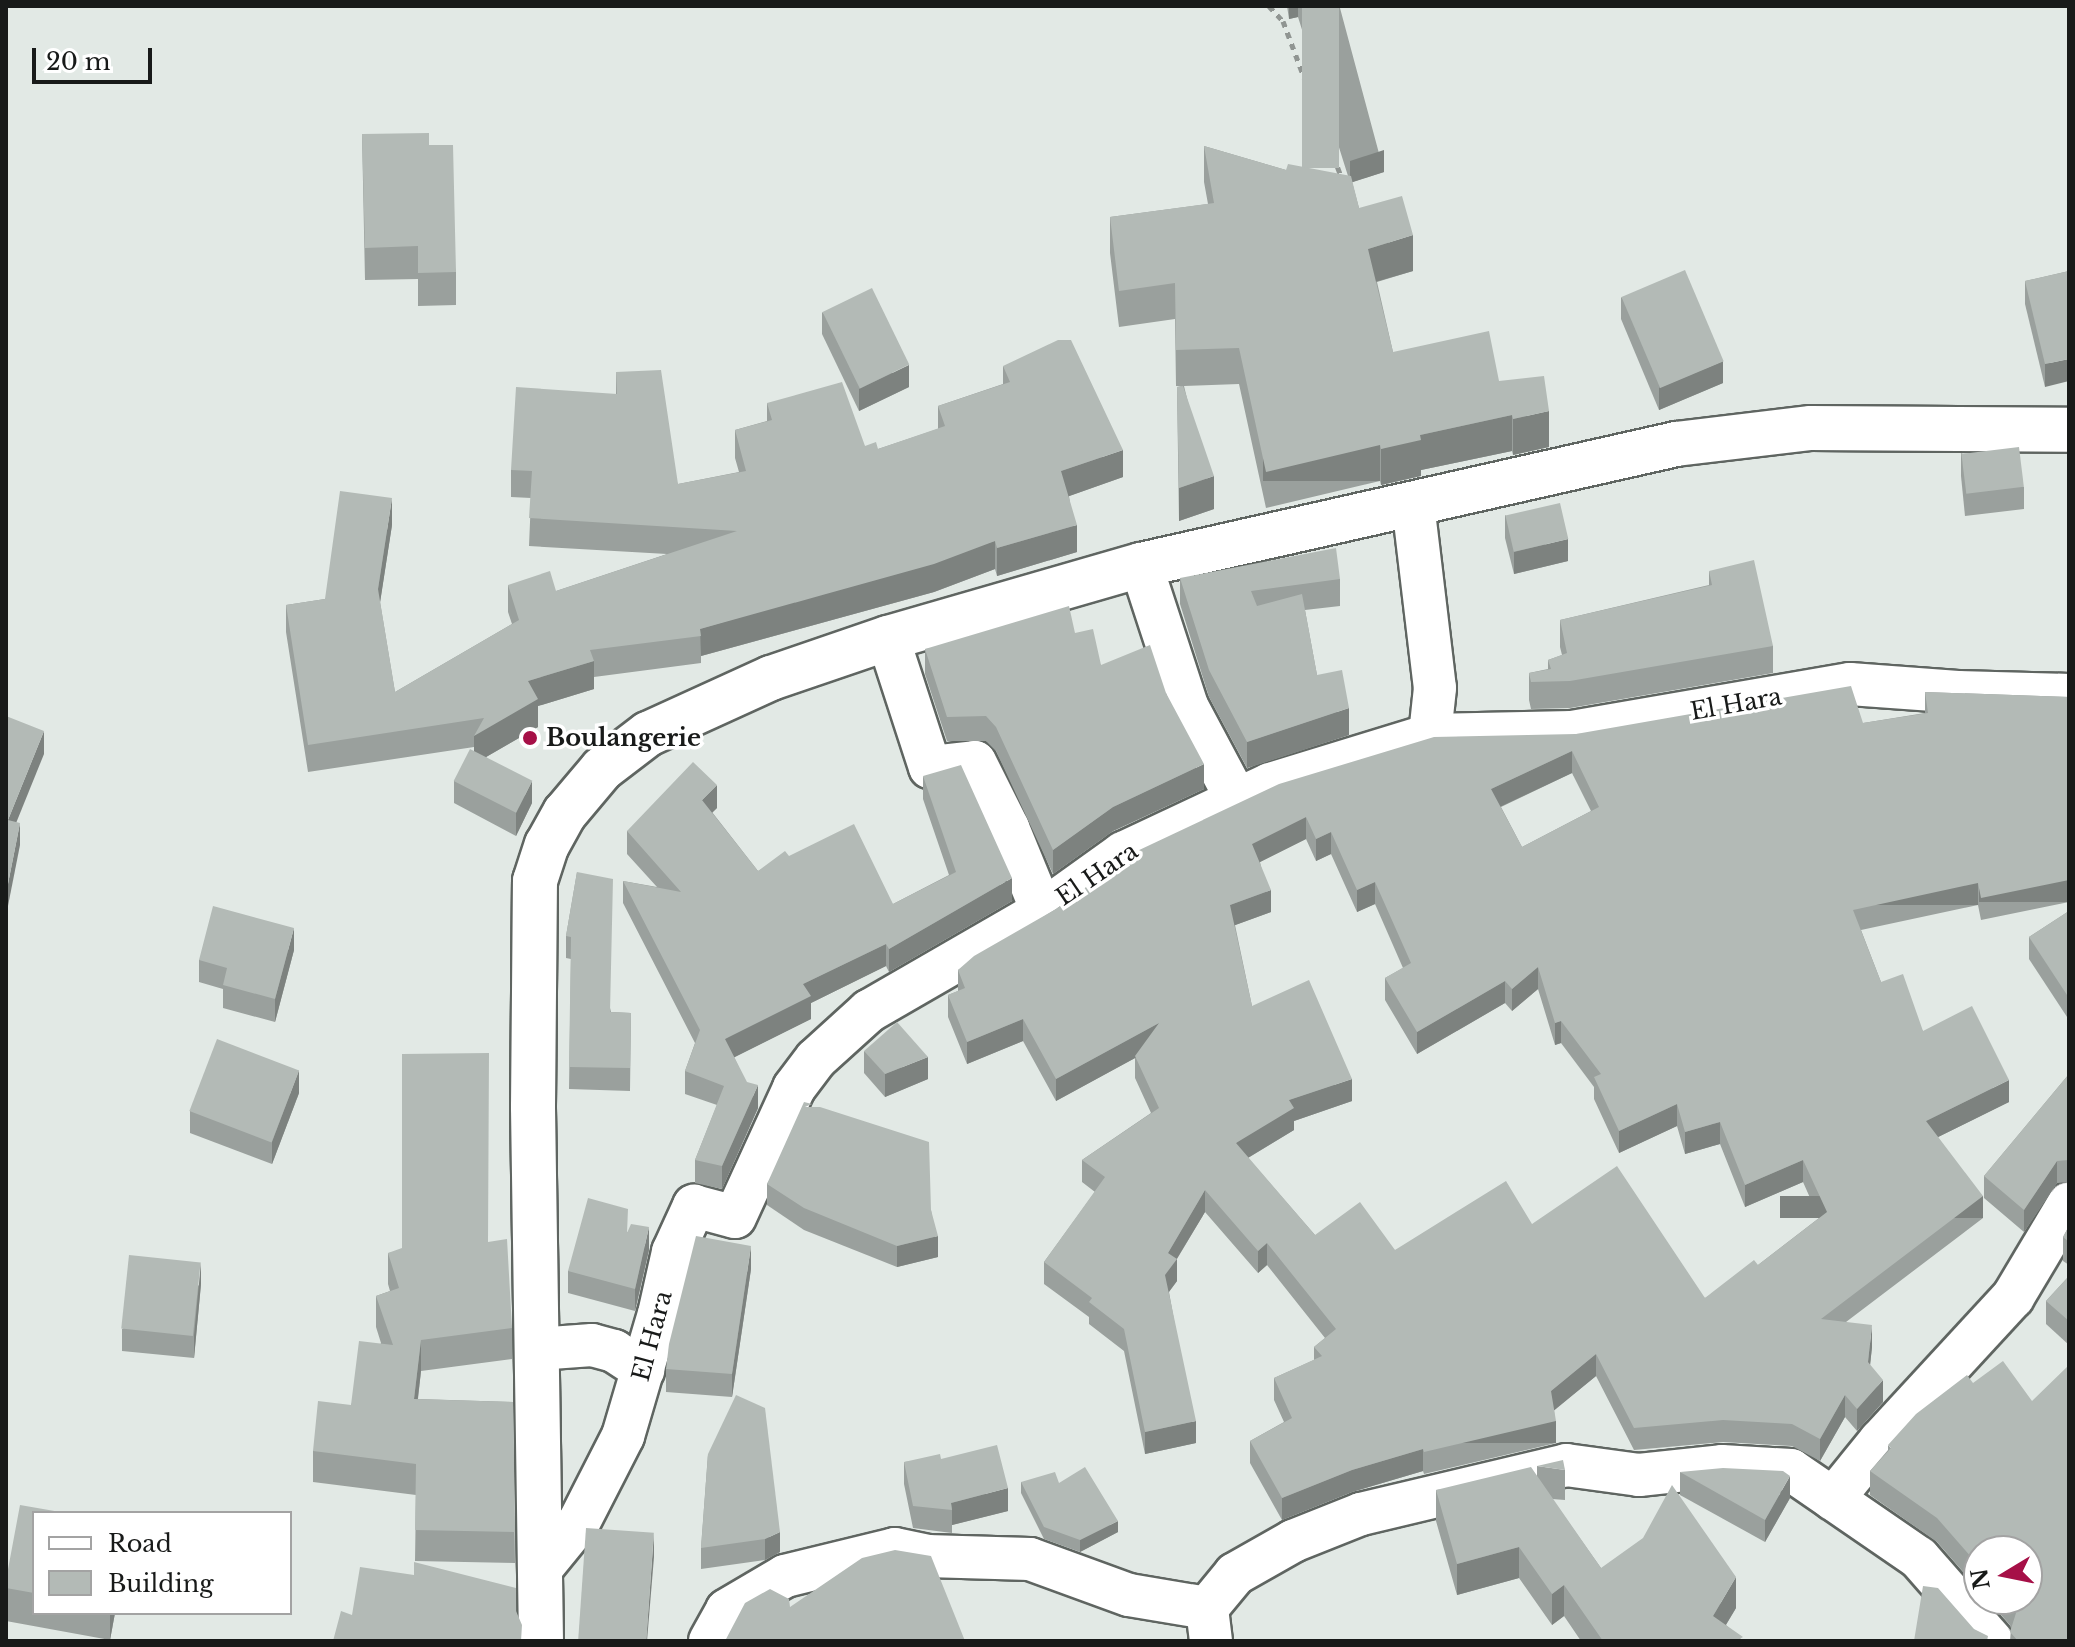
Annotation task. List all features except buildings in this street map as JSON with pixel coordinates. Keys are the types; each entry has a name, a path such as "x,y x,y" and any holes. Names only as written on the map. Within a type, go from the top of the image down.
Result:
{"main road":[{"path":"541,1641 533,1107 535,881 547,845 565,813 602,769 648,734 771,678 888,638 1141,565 1676,444 1811,428 2069,430"}],"street":[{"path":"1413,504 1435,688 1430,735"},
{"path":"1141,565 1187,706 1237,800"},
{"path":"888,638 930,767 975,762 1008,828 1042,911"},
{"name":"El Hara","path":"539,1571 579,1522 623,1436 673,1252 694,1206 735,1217 794,1088 816,1059 869,1011 1042,911 1123,853 1270,784 1430,735 1572,732 1850,684 2056,695"},
{"path":"1833,1499 1880,1441 2013,1297 2069,1203"},
{"path":"537,1349 592,1345 614,1351 643,1370"},
{"path":"710,1641 727,1610 785,1576 895,1549 927,1556 1030,1559 1209,1625 1235,1574 1293,1541 1361,1514 1543,1468 1566,1465 1639,1475 1751,1465 1791,1470 1919,1558 1992,1641"}],"path":[{"path":"1269,6 1283,21 1344,184"}],"place":[{"name":"Boulangerie","path":"530,738"}]}
